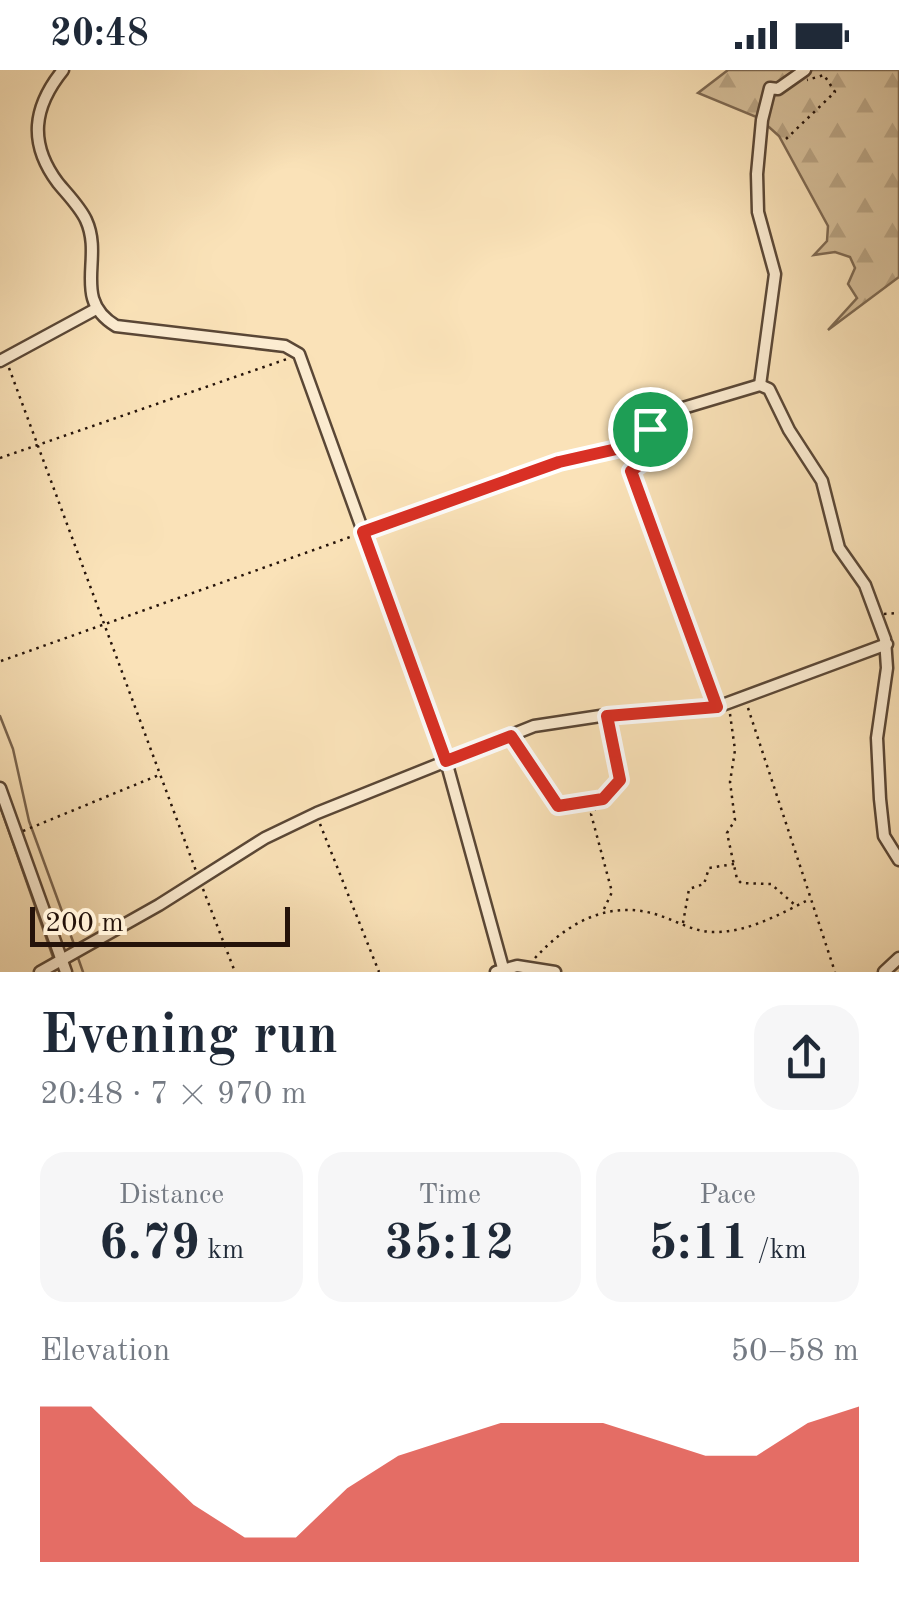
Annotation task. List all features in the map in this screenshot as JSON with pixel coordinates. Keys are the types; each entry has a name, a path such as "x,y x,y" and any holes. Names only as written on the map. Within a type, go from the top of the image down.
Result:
{"street":[{"path":"63,70 47,90 42,104 39,148 54,178 86,220 92,245 91,293 96,309 116,326 285,346 299,354 446,761 500,970 527,966 555,972"},
{"path":"760,385 775,274 758,212 756,174 768,92 805,70"},
{"path":"3,360 96,309"},
{"path":"363,532 559,462 621,448 682,408 760,385 769,389 789,430 822,481 839,548 865,585 887,644 877,753 884,836 899,860"},
{"path":"650,429 657,452 631,471 723,705"},
{"path":"40,972 241,850 316,813 534,726 723,705 887,644"},
{"path":"0,788 66,972"},
{"path":"884,972 899,958"}],"path":[{"path":"778,89 824,75 835,92 786,139"},
{"path":"0,458 299,354"},
{"path":"3,360 235,972"},
{"path":"1,660 363,532"},
{"path":"878,616 899,613"},
{"path":"745,696 835,972"},
{"path":"723,705 735,750 730,782 735,820 727,833 736,879 741,883 771,884 796,906"},
{"path":"604,911 612,892 591,814 620,780 607,716"},
{"path":"511,736 558,806 603,799"},
{"path":"16,834 160,774"},
{"path":"316,813 379,972"},
{"path":"682,924 689,890 704,884 709,868 734,864"},
{"path":"527,966 552,939 604,911 639,910 702,931 737,930 810,899"}],"green space":[{"path":"728,70 899,70 899,277 828,330 857,298 848,284 855,268 850,257 835,252 814,255 827,241 828,226 779,136 759,118 698,93"}],"waterway":[{"path":"0,716 13,749 29,821 75,947"},
{"path":"0,806 54,960"},
{"path":"77,955 83,972"}],"route":[{"path":"650,429 657,452 631,471 717,707 607,716 620,780 603,799 558,806 511,736 446,761 363,532 559,462 621,448 650,429"}]}
